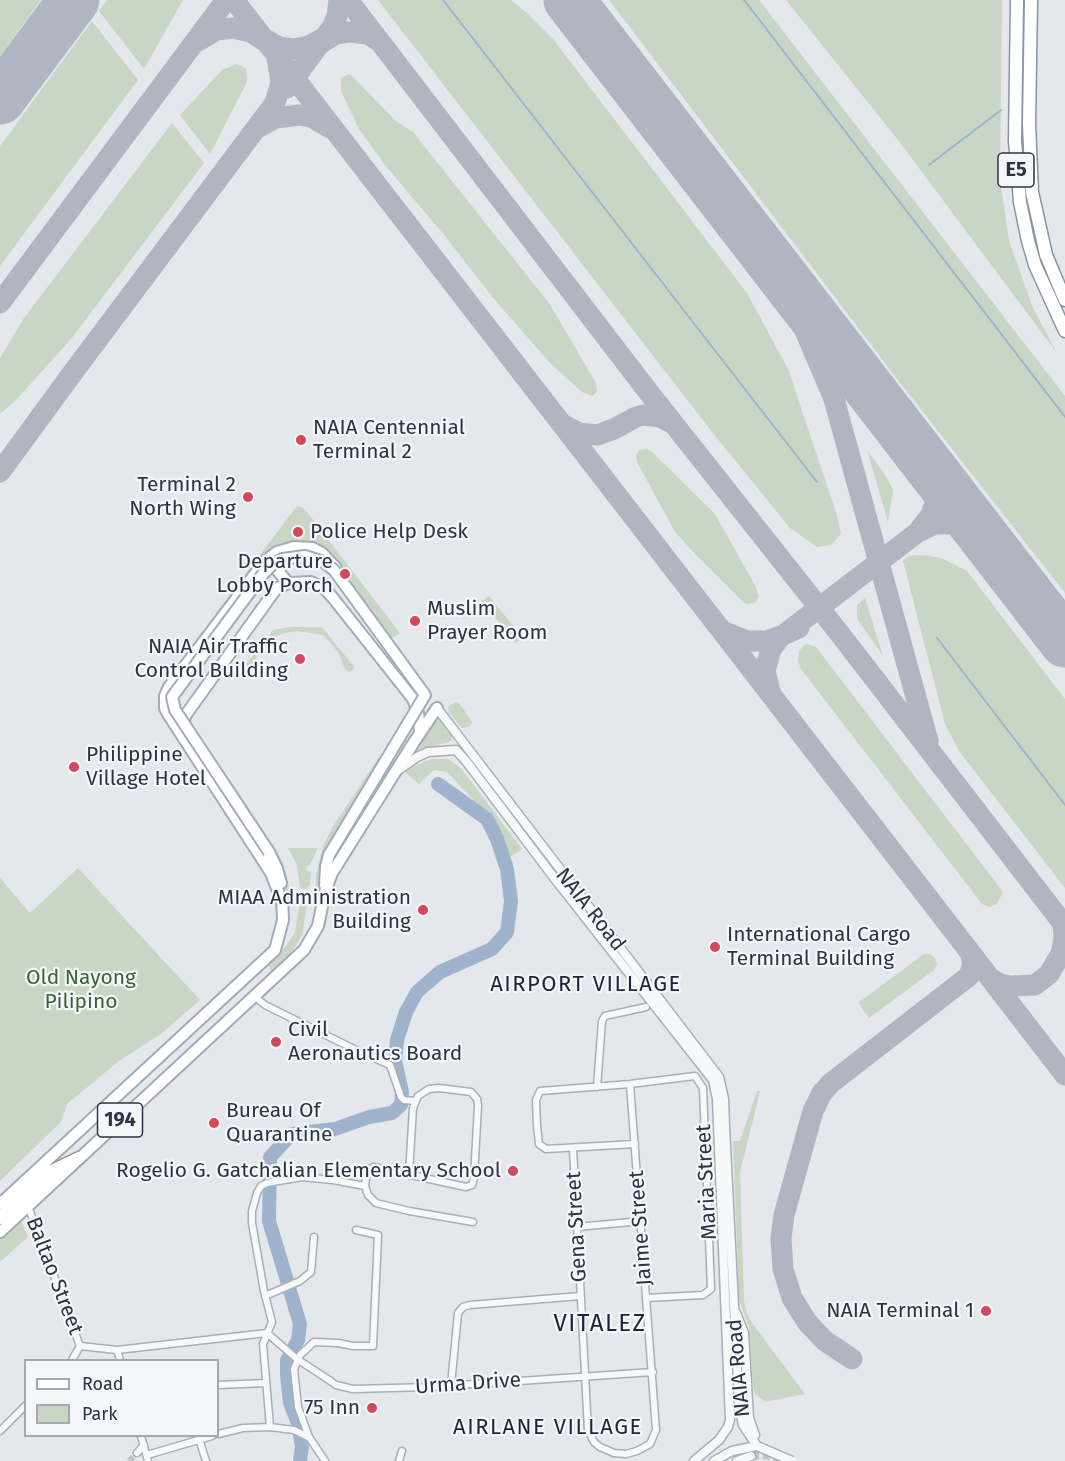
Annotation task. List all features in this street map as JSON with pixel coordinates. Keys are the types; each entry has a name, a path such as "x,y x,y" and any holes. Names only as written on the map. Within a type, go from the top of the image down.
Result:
{"highway":[{"name":"E5","path":"1017,0 1015,141 1020,202 1035,265 1065,331"},
{"name":"E5","path":"1031,0 1029,131 1032,192 1046,255 1065,300"},
{"path":"0,1218 48,1173 79,1158"}],"main road":[{"path":"283,904 271,873 165,708 165,696 169,687 268,559 285,549 303,547 313,548 328,558 437,708"},
{"path":"283,904 282,887 277,869 268,852 175,710 172,697 263,574 282,559 304,556 324,562 334,570 425,695 329,855 325,874 325,892"},
{"path":"268,559 288,583"},
{"path":"182,737 185,716 276,589 288,583 311,582 325,589 333,598 413,699 418,713 420,732"},
{"path":"333,598 354,593"},
{"path":"207,637 229,655"},
{"path":"386,666 400,655"},
{"path":"413,699 437,708"},
{"name":"NAIA Road","path":"0,1232 304,950 318,926 325,892 332,873 437,708"},
{"name":"194","path":"0,1204 275,950 280,935 283,904"},
{"path":"257,967 271,981"}],"street":[{"name":"NAIA Road","path":"437,708 719,1077 724,1106 740,1414 743,1425 757,1446"},
{"name":"NAIA Road","path":"393,775 406,763 428,752 456,750 714,1080 717,1099 730,1420 719,1440 694,1461"},
{"path":"254,996 265,1005 390,1065 402,1099 415,1101"},
{"path":"597,1087 604,1016 646,1007"},
{"name":"Maria Street","path":"630,1084 695,1076 703,1088 711,1289 704,1295 646,1298"},
{"path":"630,1084 540,1091 536,1100 539,1144 546,1149 635,1144"},
{"name":"Jaime Street","path":"630,1084 653,1372"},
{"path":"409,1174 415,1101 422,1092 429,1089 448,1088 471,1092 477,1099 478,1105 472,1185 466,1187 370,1168 367,1170 365,1186 368,1195 376,1203 473,1222"},
{"name":"Gena Street","path":"573,1149 584,1376"},
{"path":"270,1426 263,1344 272,1322 252,1222 254,1201 263,1184 272,1181 302,1177 365,1186"},
{"name":"Baltao Street","path":"27,1206 80,1346"},
{"path":"577,1227 641,1221"},
{"path":"325,1461 309,1437 297,1400 292,1354 314,1342 373,1346 378,1235 356,1230"},
{"path":"265,1296 288,1287 311,1272 314,1237"},
{"path":"451,1385 458,1313 463,1307 580,1296"},
{"path":"734,1310 744,1333 750,1425 767,1455"},
{"path":"73,1359 80,1346 117,1350 267,1334"},
{"name":"Urma Drive","path":"267,1334 336,1385 353,1389 653,1372"},
{"path":"117,1350 120,1359"},
{"path":"584,1376 588,1430 594,1442 606,1451 626,1454 645,1448 654,1438 657,1430 653,1372"},
{"path":"219,1385 266,1383"},
{"path":"0,1431 24,1407"},
{"path":"219,1434 243,1428 270,1426 294,1430 309,1437"},
{"path":"141,1437 148,1458 208,1437"},
{"path":"199,1439 206,1461"},
{"path":"137,1453 144,1445"},
{"path":"714,1461 732,1451 757,1446 792,1461"},
{"path":"399,1461 402,1451"},
{"path":"737,1461 751,1456"}],"green space":[{"path":"0,0 41,0 0,56"},
{"path":"107,0 183,0 144,69 99,11"},
{"path":"378,0 511,0 553,39 747,293 789,371 836,512 841,534 831,545 817,547 790,528 712,432"},
{"path":"609,0 759,0 1065,396 1065,593 891,371"},
{"path":"786,0 1002,0 1000,179 1009,241 1033,308 1057,353 898,140"},
{"path":"92,21 138,80 0,266 0,146"},
{"path":"236,64 246,68 247,82 210,154 180,115 222,70"},
{"path":"350,74 396,121 413,132 549,303 596,383 595,394 592,396 582,392 550,363 494,299 445,236 384,164 359,129 341,91 341,79"},
{"path":"172,123 204,163 71,339 16,400 0,414 0,358 24,318"},
{"path":"647,449 715,514 756,587 759,596 756,602 744,603 675,532 637,462 636,456 639,450"},
{"path":"867,450 893,490 888,522"},
{"path":"297,506 307,512 400,633 389,640 332,567 290,555 218,615 216,613"},
{"path":"924,555 941,558 967,571 1065,699 1065,888 959,751 945,724 903,561 908,556"},
{"path":"489,596 523,638 515,643 482,601"},
{"path":"865,598 883,656 857,619 857,605"},
{"path":"291,627 322,627 355,668 350,672 345,669 338,652 323,635 297,631 273,637 257,655 251,672 244,672 242,669 273,630"},
{"path":"808,644 816,647 1003,892 997,904 989,907 982,904 801,669 798,661 799,651"},
{"path":"455,702 459,703 471,720 469,727 462,728 449,713 448,707"},
{"path":"439,713 454,734 451,741 414,752"},
{"path":"379,757 381,761 323,857 319,875 319,905 315,905 316,875 323,846 332,828"},
{"path":"432,759 448,759 460,767 522,849 510,857 507,856 490,818 447,772 434,770 419,784 405,772 411,767"},
{"path":"230,780 284,865 289,887 287,905 281,876 228,782"},
{"path":"288,848 318,848 310,865 307,866 306,870 311,872 310,885 307,889 300,888 297,865"},
{"name":"Old Nayong Pilipino","path":"78,868 200,1000 161,1034 119,1061 67,1104 61,1122 0,1181 0,878 30,913"},
{"path":"301,896 308,898 302,936 286,960 273,973 269,965 295,932"},
{"path":"924,954 930,954 935,958 937,964 934,970 869,1018 858,1003"},
{"path":"757,1091 760,1091 740,1173 744,1301 752,1323 805,1394 765,1402 755,1394 753,1387 749,1327 739,1300 733,1141 740,1141"},
{"path":"21,1221 28,1237 0,1262 0,1240"}],"waterway":[{"path":"443,0 817,482"},
{"path":"744,0 1065,417"},
{"path":"929,165 1001,110"},
{"path":"937,638 1065,805"},
{"path":"300,1461 302,1447 298,1423 290,1403 287,1375 287,1360 298,1340 300,1324 269,1221 270,1157 292,1134 335,1129 369,1117 392,1113 401,1105 402,1092 395,1061 397,1040 406,1012 417,992 440,972 492,949 507,932 511,901 507,869 497,839 487,819 438,784"}],"taxiway":[{"path":"0,303 226,0"},
{"path":"234,0 1065,1075"},
{"path":"287,88 333,26 339,0"},
{"path":"348,0 650,394 840,634 1065,926"},
{"path":"198,41 217,30 232,28 251,32 263,40"},
{"path":"321,43 336,34 349,32 368,34 380,42"},
{"path":"265,39 279,47 293,49 309,46 325,37"},
{"path":"0,472 275,103 281,82 277,58"},
{"path":"259,127 276,118 299,115 311,117 330,128"},
{"path":"754,240 803,326 834,399 928,741"},
{"path":"562,424 579,433 597,435 643,415 660,417 672,423"},
{"path":"929,466 935,481 937,498 931,515 918,532 935,524 959,524 972,529 989,544"},
{"path":"786,633 918,532"},
{"path":"770,691 765,671 771,649 781,636 799,628"},
{"path":"722,631 747,641 766,641 781,636"},
{"path":"990,978 1000,984 1010,986 1035,985 1049,974 1061,954 1064,938 1063,923"},
{"path":"852,1359 825,1341 807,1322 792,1298 783,1269 781,1238 784,1215 813,1111 822,1093 831,1083 969,976 973,964 970,952"}],"runway":[{"path":"0,99 74,0"},
{"path":"569,0 1065,642"}],"tunnel":[{"path":"129,1461 137,1453"},
{"path":"751,1456 767,1455 782,1461"}],"place":[{"name":"NAIA Centennial Terminal 2","path":"301,440"},
{"name":"Terminal 2 North Wing","path":"248,497"},
{"name":"Police Help Desk","path":"298,532"},
{"name":"Departure Lobby Porch","path":"345,574"},
{"name":"Muslim Prayer Room","path":"415,621"},
{"name":"NAIA Air Traffic Control Building","path":"300,659"},
{"name":"Philippine Village Hotel","path":"74,767"},
{"name":"MIAA Administration Building","path":"423,910"},
{"name":"International Cargo Terminal Building","path":"715,947"},
{"name":"Civil Aeronautics Board","path":"276,1042"},
{"name":"Bureau Of Quarantine","path":"214,1123"},
{"name":"Rogelio G. Gatchalian Elementary School","path":"513,1171"},
{"name":"NAIA Terminal 1","path":"986,1311"},
{"name":"75 Inn","path":"372,1408"}],"district":[{"name":"AIRPORT VILLAGE","path":"586,985"},
{"name":"VITALEZ","path":"600,1324"},
{"name":"AIRLANE VILLAGE","path":"548,1428"}]}
